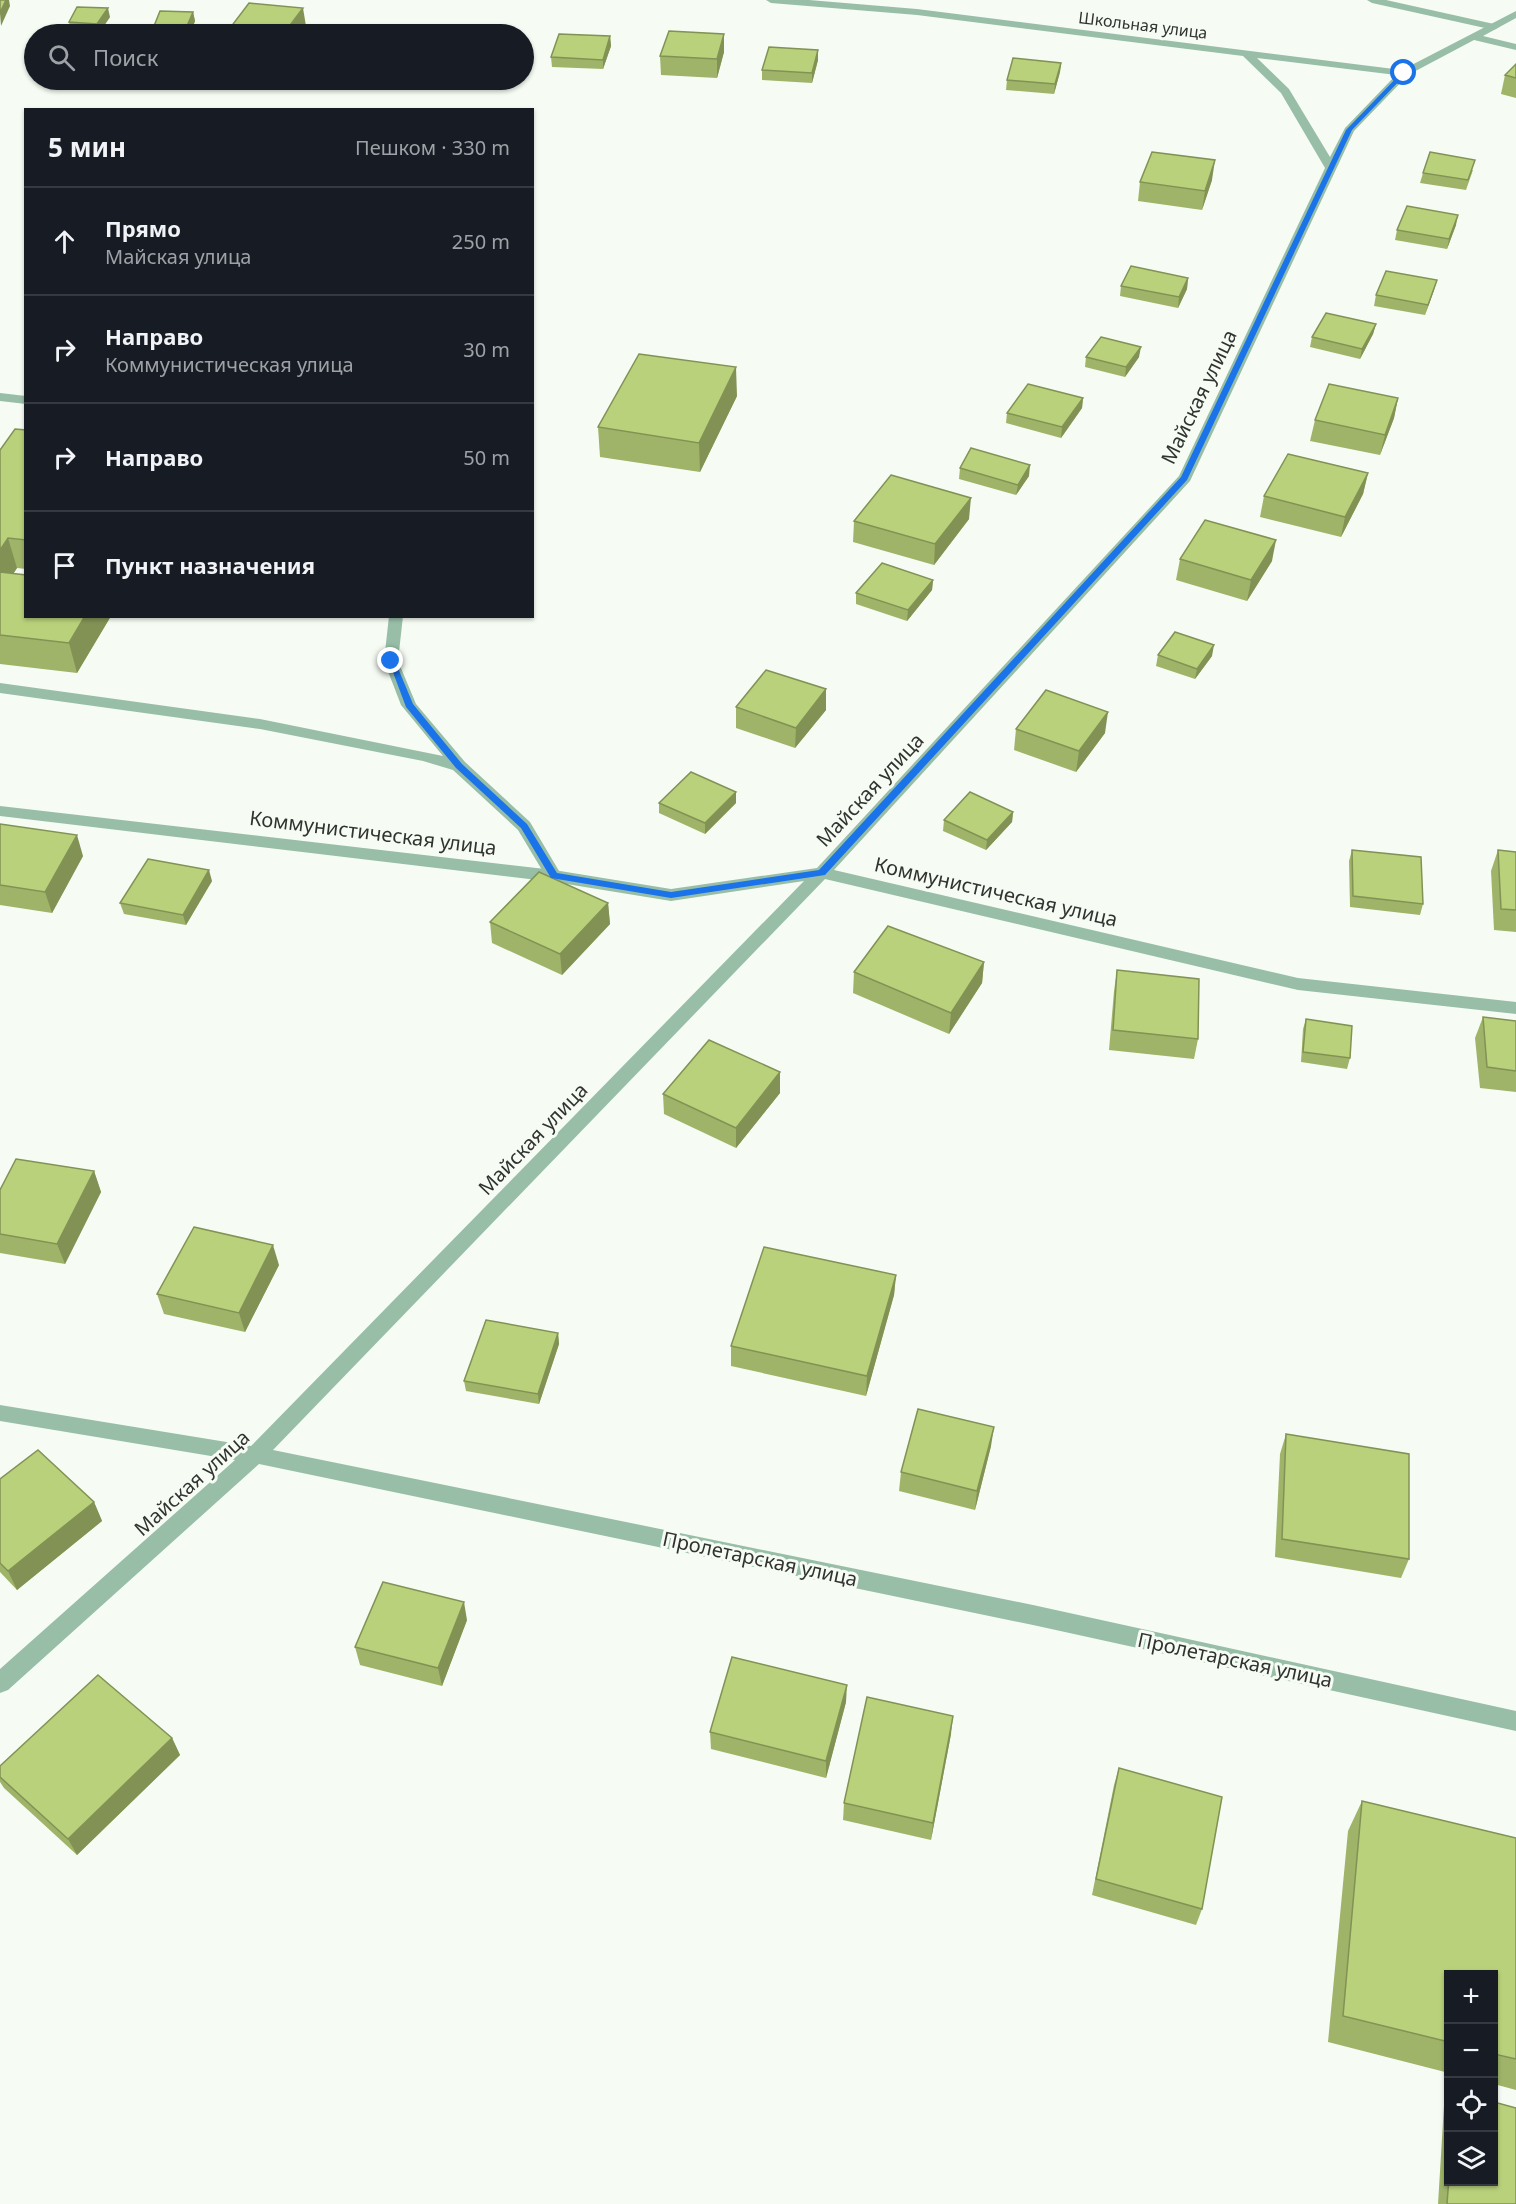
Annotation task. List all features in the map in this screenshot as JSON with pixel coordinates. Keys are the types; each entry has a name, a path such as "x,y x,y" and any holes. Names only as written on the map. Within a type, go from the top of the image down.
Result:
{"street":[{"name":"Школьная улица","path":"771,0 917,12 1404,73"},
{"path":"1372,0 1494,27"},
{"name":"Майская улица","path":"0,1683 255,1455 822,873 1185,478 1349,130 1404,73 1516,14"},
{"path":"1474,37 1516,47"},
{"path":"1246,53 1285,92 1331,168"},
{"path":"0,397 24,400"},
{"path":"396,618 391,661 409,705 459,766 524,826 554,876"},
{"path":"0,688 260,724 423,756 459,766"},
{"name":"Коммунистическая улица","path":"0,811 554,876 671,895 822,873 1298,984 1516,1008"},
{"name":"Пролетарская улица","path":"0,1413 255,1455 1033,1615 1516,1721"}],"building":[{"path":"0,0 6,0 0,13"},
{"path":"249,3 303,8 291,24 233,24"},
{"path":"77,7 108,8 97,24 69,22"},
{"path":"160,11 193,12 188,24 155,24"},
{"path":"669,31 724,34 717,59 660,56"},
{"path":"559,34 610,36 603,60 551,57"},
{"path":"769,47 818,50 812,73 762,70"},
{"path":"1013,58 1061,63 1055,84 1007,80"},
{"path":"1516,64 1516,78 1505,75"},
{"path":"1152,152 1215,160 1205,191 1140,182"},
{"path":"1430,152 1475,160 1468,180 1423,173"},
{"path":"1407,206 1458,215 1449,239 1397,230"},
{"path":"1131,266 1188,278 1179,297 1121,286"},
{"path":"1386,271 1437,280 1428,305 1376,295"},
{"path":"1326,313 1376,324 1362,349 1312,337"},
{"path":"1101,337 1141,347 1126,367 1086,357"},
{"path":"639,354 736,367 699,443 598,427"},
{"path":"1028,384 1083,398 1062,427 1007,413"},
{"path":"1329,384 1398,398 1385,435 1315,420"},
{"path":"15,429 24,430 24,540 8,538 0,550 0,450"},
{"path":"971,448 1030,465 1018,485 960,468"},
{"path":"1288,454 1368,473 1345,517 1264,496"},
{"path":"891,475 971,498 935,544 854,521"},
{"path":"1205,520 1276,540 1251,580 1180,559"},
{"path":"882,563 933,580 908,610 856,593"},
{"path":"0,572 24,575 24,618 84,618 69,643 0,635"},
{"path":"1175,632 1214,645 1197,669 1158,655"},
{"path":"766,670 826,689 796,728 736,707"},
{"path":"1046,690 1108,712 1079,751 1016,729"},
{"path":"691,772 736,792 705,823 659,803"},
{"path":"970,792 1013,812 987,840 944,820"},
{"path":"0,824 77,835 45,892 0,885"},
{"path":"1352,850 1421,857 1423,904 1353,896"},
{"path":"1498,850 1516,852 1516,910 1501,909"},
{"path":"148,859 209,870 183,915 120,903"},
{"path":"539,872 608,903 560,954 490,922"},
{"path":"888,926 984,962 951,1013 854,972"},
{"path":"1117,970 1199,979 1198,1039 1113,1030"},
{"path":"1483,1017 1516,1021 1516,1071 1487,1067"},
{"path":"1306,1019 1352,1026 1350,1058 1303,1052"},
{"path":"709,1040 780,1072 736,1128 663,1094"},
{"path":"16,1159 94,1171 57,1244 0,1234 0,1190"},
{"path":"194,1227 273,1245 239,1313 157,1294"},
{"path":"764,1247 896,1275 867,1376 731,1346"},
{"path":"486,1320 558,1333 538,1394 464,1381"},
{"path":"918,1409 994,1427 977,1491 901,1472"},
{"path":"1286,1434 1409,1454 1409,1559 1282,1539"},
{"path":"38,1450 94,1502 8,1571 0,1563 0,1479"},
{"path":"383,1582 464,1602 438,1668 355,1647"},
{"path":"732,1657 847,1685 826,1761 710,1732"},
{"path":"98,1675 172,1738 68,1839 0,1777 0,1766"},
{"path":"867,1697 953,1716 933,1823 844,1803"},
{"path":"1119,1768 1222,1797 1202,1909 1096,1879"},
{"path":"1362,1801 1516,1838 1516,2059 1498,2055 1498,1970 1444,1970 1444,2041 1343,2016"},
{"path":"1498,2103 1516,2108 1516,2204 1447,2204 1448,2186 1498,2186"}],"route":[{"path":"391,661 409,705 459,766 524,826 554,876 671,895 822,873 1185,478 1349,130 1404,73"}]}
